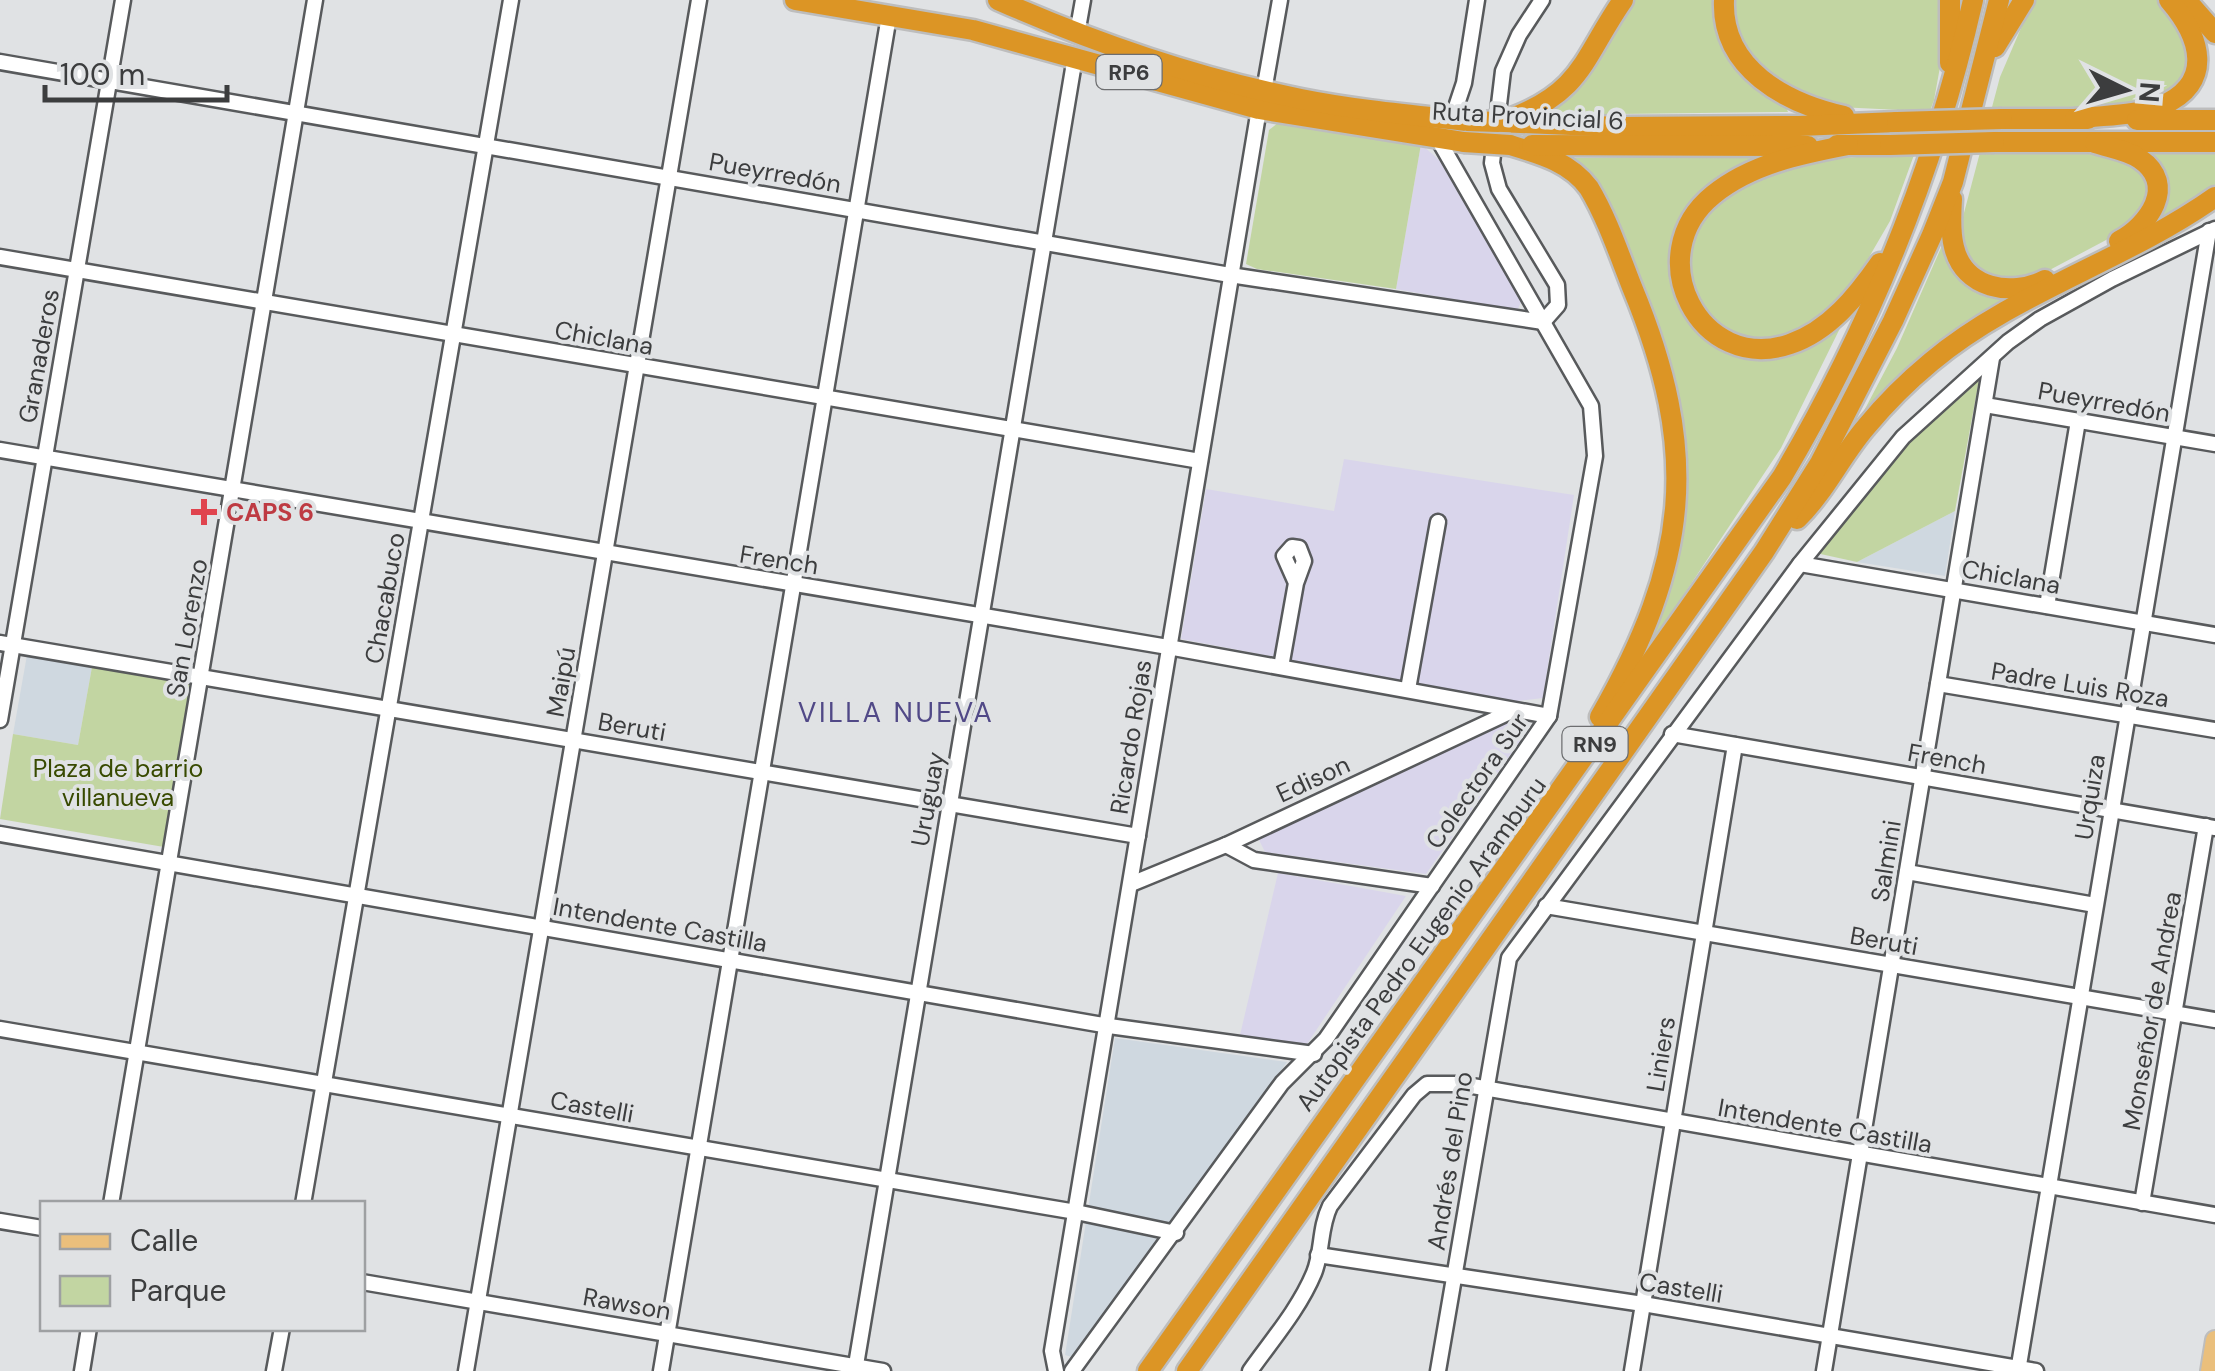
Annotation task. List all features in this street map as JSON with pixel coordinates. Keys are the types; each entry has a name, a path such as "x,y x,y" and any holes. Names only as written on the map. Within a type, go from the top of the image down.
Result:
{"highway":[{"name":"Ruta Provincial 6","path":"795,0 973,30 1438,140 1464,128 1524,119 1744,126 2002,119 2215,120"},
{"name":"Ruta Provincial 6","path":"998,0 1077,34 1261,100 1336,106 1464,128 1518,146 2215,142"},
{"path":"1524,119 1576,78 1623,0"},
{"path":"1724,0 1726,26 1733,44 1773,90 1814,110 1870,122"},
{"path":"1950,0 1950,90"},
{"name":"Autopista Pedro Eugenio Aramburu","path":"1148,1371 1782,476 1842,368 1910,215 1950,90 1973,0"},
{"name":"Autopista Pedro Eugenio Aramburu","path":"1187,1371 1764,552 1820,463 1894,320 1952,182 1999,0"},
{"path":"1986,62 2024,0"},
{"path":"2075,119 2160,106 2192,84 2200,66 2200,45 2189,23 2169,0"},
{"path":"2186,0 2215,33"},
{"path":"1952,182 1952,233 1959,261 1988,285 2011,290 2025,288 2130,235 2142,227 2156,204 2156,178 2150,168 2126,152 2095,143"},
{"path":"1848,145 1763,167 1727,185 1701,206 1685,231 1679,260 1682,289 1702,322 1724,339 1747,346 1779,348 1804,338 1836,315 1865,284 1910,215"},
{"path":"1518,146 1569,168 1594,197 1641,308 1663,373 1676,442 1677,474 1676,528 1639,645 1525,842"},
{"path":"1764,552 1810,506 1866,427 1937,356 2000,316 2180,222 2215,197"},
{"path":"1199,1371 1242,1290"},
{"path":"1132,1371 1171,1338"}],"main road":[{"path":"2210,1371 2215,1340"}],"street":[{"name":"Granaderos","path":"0,720 6,644 44,458 122,0"},
{"name":"San Lorenzo","path":"112,1201 314,0"},
{"name":"Chacabuco","path":"304,1201 511,0"},
{"name":"Maipú","path":"466,1371 699,0"},
{"path":"1077,34 1083,0"},
{"name":"Ricardo Rojas","path":"1056,1371 1052,1351 1109,1026 1230,275 1280,0"},
{"path":"1464,128 1456,106 1464,84 1478,0"},
{"path":"1542,0 1519,36 1503,72 1492,164 1499,189 1556,284 1558,304 1543,322"},
{"path":"662,1371 890,16"},
{"name":"Uruguay","path":"855,1368 1075,57"},
{"name":"Pueyrredón","path":"0,62 1230,275 1543,322"},
{"name":"Colectora Sur","path":"1072,1371 1282,1083 1314,1054 1549,716 1595,456 1595,425 1587,394 1438,140"},
{"path":"1546,906 1800,564 1903,437 2040,319 2212,230"},
{"name":"Urquiza","path":"2018,1370 2141,622 2212,230"},
{"name":"Chiclana","path":"0,257 1200,461"},
{"name":"Salmini","path":"1824,1371 1992,358"},
{"name":"Pueyrredón","path":"1985,405 2215,444"},
{"path":"2047,606 2078,421"},
{"name":"French","path":"0,450 1168,646 1549,716"},
{"path":"1408,690 1438,522"},
{"name":"Chiclana","path":"1800,564 2215,635"},
{"path":"1281,667 1296,583"},
{"name":"Beruti","path":"6,644 1138,836"},
{"name":"Padre Luis Roza","path":"1938,684 2215,730"},
{"name":"Edison","path":"1132,884 1226,845 1512,711"},
{"name":"French","path":"1672,734 2210,827"},
{"name":"Liniers","path":"1632,1371 1736,745"},
{"name":"Monseñor de Andrea","path":"2142,1203 2210,827"},
{"name":"Intendente Castilla","path":"0,834 1109,1026 1314,1054"},
{"path":"1226,845 1254,860 1432,886"},
{"path":"1907,872 2095,905"},
{"name":"Beruti","path":"1546,906 2215,1020"},
{"name":"Andrés del Pino","path":"1438,1371 1509,958 1546,906"},
{"name":"Castelli","path":"0,1029 1076,1212 1176,1233"},
{"name":"Intendente Castilla","path":"1318,1255 1322,1224 1330,1206 1414,1095 1427,1084 1442,1082 2215,1215"},
{"path":"0,1221 40,1228"},
{"path":"1250,1371 1292,1311 1314,1272 1318,1255"},
{"name":"Castelli","path":"1318,1255 1643,1304 2036,1371"},
{"name":"Rawson","path":"365,1283 883,1371"},
{"path":"82,1371 89,1331"},
{"path":"274,1371 281,1331"}],"shaded area":[{"path":"1421,144 1440,161 1521,302 1517,311 1396,289"},
{"path":"1344,459 1574,495 1543,698 1509,702 1181,639 1206,489 1334,511"},
{"path":"1955,511 1945,576 1857,562"},
{"path":"27,655 92,667 78,745 13,734"},
{"path":"1513,720 1528,723 1522,738 1426,874 1265,852 1258,838"},
{"path":"1278,873 1406,896 1307,1044 1240,1035"},
{"path":"1115,1038 1287,1062 1072,1357 1065,1355"}],"green space":[{"path":"1629,0 1717,0 1775,100 1788,112 1537,115"},
{"path":"1731,0 1945,0 1942,56 1934,100 1890,221 1854,283 1815,322 1783,337 1749,339 1723,330 1692,296 1689,236 1720,195 1778,168 1886,155 1891,137 1523,138 1523,132 1894,129 1900,110 1838,107 1802,96 1754,62 1736,32"},
{"path":"2033,0 2163,0 2195,51 2181,86 2160,95 2094,107 2004,107 1994,153 2124,156 2148,177 2149,202 2123,231 2044,273 2005,282 1981,274 1965,253 1960,228 2000,77"},
{"path":"1279,122 1421,144 1396,289 1257,269 1246,264 1269,130"},
{"path":"2148,151 2215,152 2215,191 2151,233 1955,336 1906,375 1856,426 1897,348 1944,241 1948,242 1961,273 1985,290 2000,295 2016,294 2047,285 2134,241 2159,218 2166,200 2165,185"},
{"path":"1769,156 1717,183 1689,208 1679,223 1670,263 1678,304 1697,325 1736,352 1847,314 1781,448 1634,670 1653,623 1678,424 1570,158"},
{"path":"1979,380 1955,511 1857,562 1816,553 1905,439"},
{"name":"Plaza de barrio villanueva","path":"92,667 192,683 164,847 0,819 13,734 78,745"}],"place":[{"name":"CAPS 6","path":"204,512"}],"district":[{"name":"VILLA NUEVA","path":"896,712"}]}
